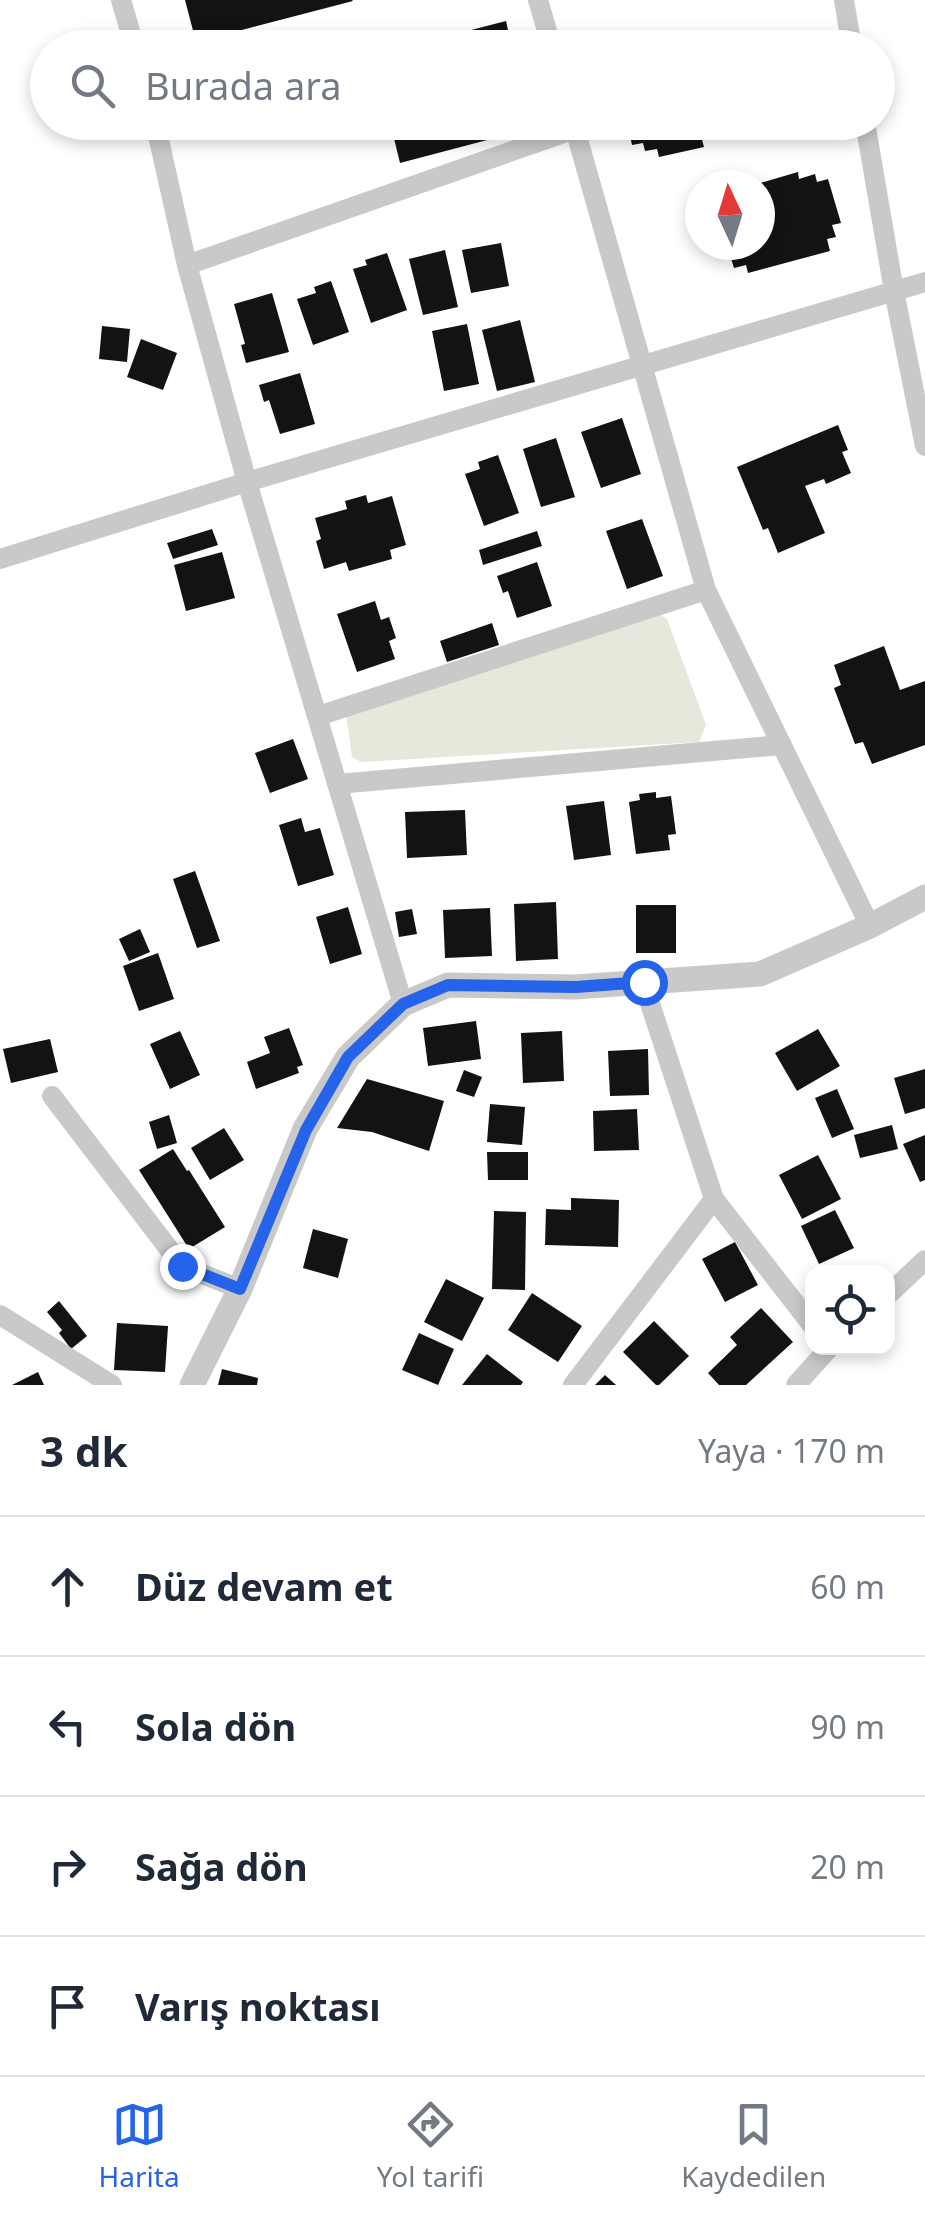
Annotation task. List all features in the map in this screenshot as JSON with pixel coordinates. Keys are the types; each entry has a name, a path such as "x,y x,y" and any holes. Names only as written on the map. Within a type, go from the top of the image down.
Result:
{"street":[{"path":"121,0 130,30"},
{"path":"538,0 547,30"},
{"path":"844,0 849,30"},
{"path":"159,140 187,265 247,482 403,1004"},
{"path":"187,265 535,140"},
{"path":"578,140 706,590 870,926"},
{"path":"868,140 925,446"},
{"path":"0,559 925,282"},
{"path":"318,716 706,590"},
{"path":"337,784 782,745"},
{"path":"192,1385 240,1289 306,1130 348,1057 403,1004 448,985 576,987 760,974 870,926 925,897"},
{"path":"644,982 714,1199 805,1317"},
{"path":"52,1096 182,1266 240,1289"},
{"path":"573,1385 714,1199"},
{"path":"895,1288 925,1260"},
{"path":"0,1315 112,1385"},
{"path":"796,1385 824,1355"}],"shaded area":[{"path":"657,613 667,619 706,725 699,742 361,762 352,757 346,713"}],"building":[{"path":"185,0 353,1 242,30 193,30"},
{"path":"506,21 508,30 471,30"},
{"path":"394,140 487,140 400,163"},
{"path":"631,140 702,140 704,147 659,157 657,149 645,151 643,143 632,145"},
{"path":"798,172 799,179 815,174 817,182 828,179 841,223 832,225 836,237 827,239 830,251 748,273 746,265 734,268 732,260 775,260 775,179"},
{"path":"501,243 509,286 471,293 462,250"},
{"path":"445,250 458,307 423,315 409,259"},
{"path":"387,253 407,310 371,323 353,269 367,265 365,260"},
{"path":"331,281 349,332 313,345 297,299 316,293 314,287"},
{"path":"272,293 289,352 246,363 234,304"},
{"path":"520,320 535,382 497,391 482,330"},
{"path":"467,324 479,384 444,391 432,331"},
{"path":"102,326 130,329 127,362 99,359"},
{"path":"141,339 177,353 163,390 127,377"},
{"path":"300,373 315,424 280,434 269,400 264,402 259,385"},
{"path":"622,418 641,474 601,488 581,432"},
{"path":"838,425 848,450 842,452 851,473 826,484 824,479 805,486 825,533 778,553 768,528 763,530 737,467"},
{"path":"556,438 575,497 541,507 523,449"},
{"path":"498,455 519,513 484,526 465,474 480,469 478,462"},
{"path":"366,495 368,503 392,496 406,545 390,550 392,559 349,571 346,562 324,569 316,541 321,539 315,518 347,509 345,501"},
{"path":"642,519 663,576 627,589 606,531"},
{"path":"212,529 218,545 173,559 167,543"},
{"path":"537,531 542,546 483,565 479,550"},
{"path":"222,552 235,598 186,611 174,565"},
{"path":"537,562 552,606 517,618 508,591 503,593 497,576"},
{"path":"375,601 381,620 389,617 396,638 389,641 395,659 357,672 337,614"},
{"path":"492,623 499,645 447,662 440,641"},
{"path":"884,646 900,690 925,681 925,745 872,764 863,742 855,744 834,688 841,685 834,665"},
{"path":"293,739 308,779 270,793 255,753"},
{"path":"656,792 656,798 671,796 676,834 668,835 670,850 636,854 629,802 640,800 639,794"},
{"path":"604,801 611,855 574,860 566,806"},
{"path":"465,810 467,855 407,858 405,812"},
{"path":"301,818 305,832 320,828 334,875 298,886 279,825"},
{"path":"195,871 220,941 197,948 173,879"},
{"path":"556,902 558,959 516,961 514,904"},
{"path":"636,905 676,905 676,953 636,953"},
{"path":"348,907 362,954 330,964 316,917"},
{"path":"490,908 492,956 445,958 443,910"},
{"path":"412,909 417,934 399,937 395,912"},
{"path":"140,929 150,952 129,961 119,939"},
{"path":"158,953 174,999 139,1011 123,966"},
{"path":"476,1021 481,1059 428,1066 423,1028"},
{"path":"289,1028 303,1065 297,1067 299,1073 256,1089 247,1062 270,1053 264,1037"},
{"path":"818,1029 840,1066 797,1091 775,1053"},
{"path":"180,1031 200,1075 170,1089 150,1044"},
{"path":"562,1031 564,1081 523,1083 521,1033"},
{"path":"50,1039 58,1072 11,1083 3,1049"},
{"path":"648,1049 649,1095 610,1096 608,1051"},
{"path":"925,1069 925,1108 905,1114 894,1078"},
{"path":"464,1070 482,1077 474,1097 456,1091"},
{"path":"367,1079 444,1101 429,1151 372,1132 337,1128"},
{"path":"837,1089 854,1129 832,1138 815,1098"},
{"path":"490,1104 525,1107 522,1145 487,1142"},
{"path":"637,1109 639,1150 594,1151 593,1111"},
{"path":"169,1115 177,1143 157,1149 149,1122"},
{"path":"892,1125 898,1149 860,1158 854,1135"},
{"path":"224,1128 244,1160 210,1180 191,1148"},
{"path":"925,1135 925,1180 920,1182 903,1144"},
{"path":"173,1149 225,1227 189,1249 139,1170"},
{"path":"487,1152 528,1152 528,1180 488,1180"},
{"path":"818,1155 841,1199 802,1219 779,1175"},
{"path":"571,1198 619,1200 618,1247 545,1245 546,1209 571,1210"},
{"path":"835,1210 854,1248 819,1264 801,1226"},
{"path":"494,1211 526,1212 525,1290 492,1289"},
{"path":"313,1229 348,1239 338,1278 303,1268"},
{"path":"735,1242 758,1285 725,1302 702,1259"},
{"path":"446,1279 484,1298 462,1341 424,1322"},
{"path":"532,1293 582,1326 558,1362 508,1330"},
{"path":"59,1301 87,1336 71,1349 47,1312"},
{"path":"761,1308 793,1342 746,1385 719,1385 708,1373 737,1345 730,1337"},
{"path":"654,1321 689,1356 659,1385 623,1352"},
{"path":"117,1323 168,1326 165,1372 114,1370"},
{"path":"419,1333 454,1349 438,1385 402,1370"},
{"path":"487,1354 523,1382 521,1385 462,1385"},
{"path":"222,1369 258,1378 257,1385 218,1385"},
{"path":"38,1372 44,1385 12,1385"},
{"path":"605,1375 616,1385 595,1385"}],"route":[{"path":"182,1266 240,1289 306,1130 348,1057 403,1004 448,985 576,987 644,982"}]}
